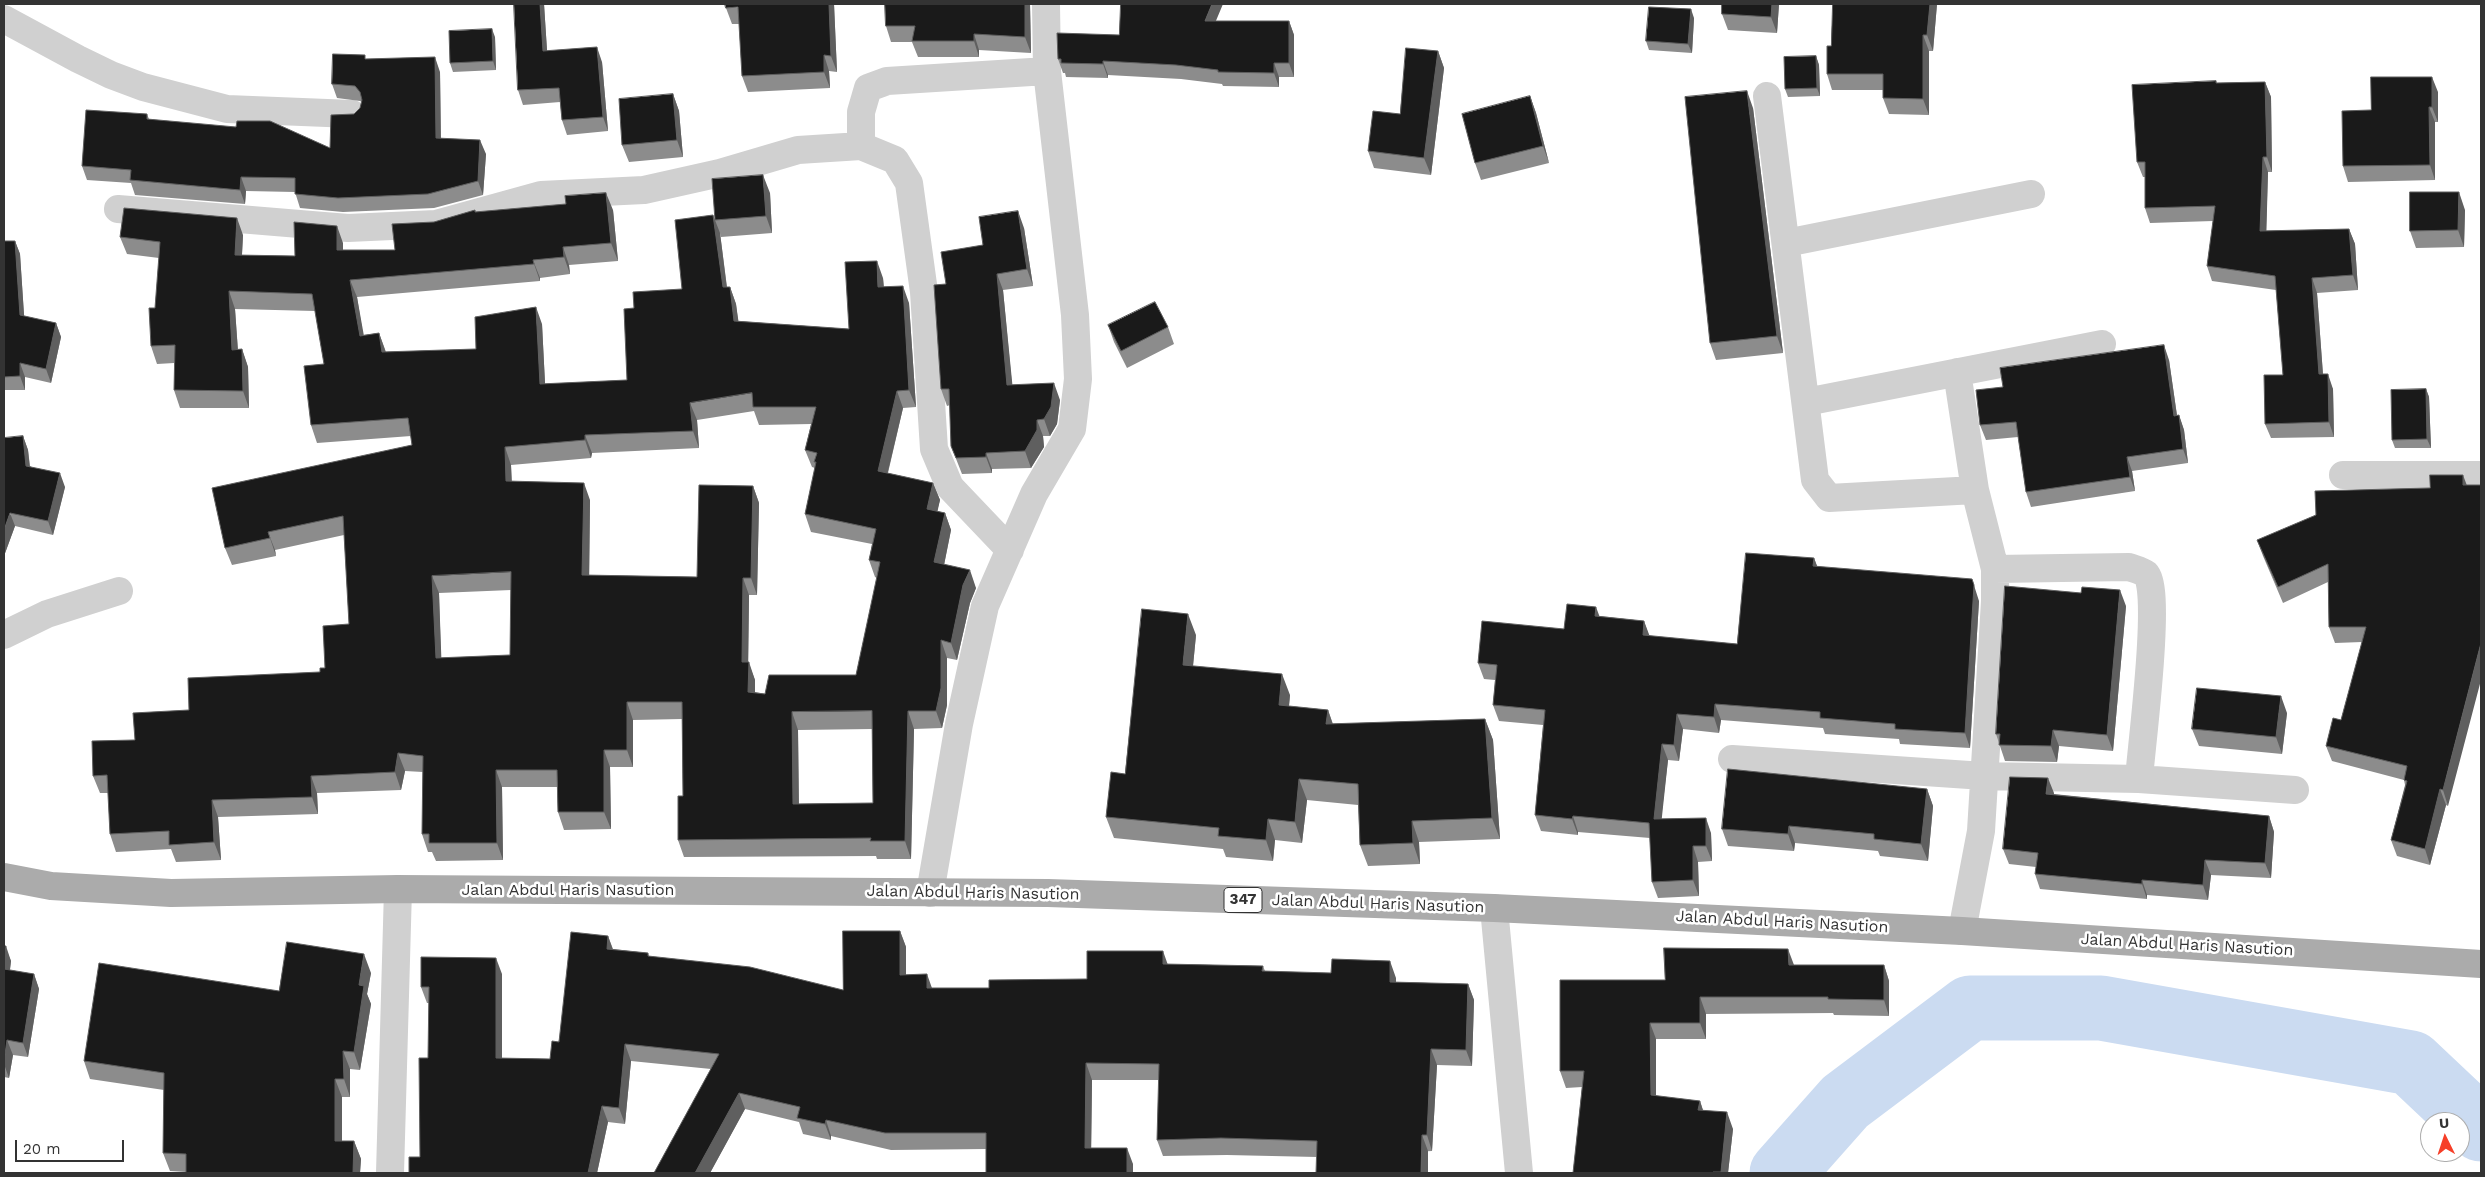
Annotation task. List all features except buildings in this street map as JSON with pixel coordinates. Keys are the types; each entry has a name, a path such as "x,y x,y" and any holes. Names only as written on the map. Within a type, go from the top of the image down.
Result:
{"main road":[{"name":"Jalan Abdul Haris Nasution","path":"4,877 50,886 171,893 398,889 1048,893 1494,908 1962,932 2481,964"}],"street":[{"path":"930,893 959,724 985,606 1034,494 1072,429 1078,379 1075,315 1047,71 1046,4"},
{"path":"4,18 78,59 111,75 142,86 227,109 352,114"},
{"path":"861,146 861,112 868,88 887,81 1047,71"},
{"path":"1767,96 1815,480 1829,498 1975,490"},
{"path":"118,209 348,228 436,224 540,196 644,190 720,173 798,150 861,146 895,160 908,184 924,292 934,449 950,487 1010,550"},
{"path":"1786,243 2031,194"},
{"path":"1806,402 2102,344"},
{"path":"1957,372 1975,490 1995,569 1981,831 1962,932"},
{"path":"2343,475 2481,475"},
{"path":"1995,569 2129,567 2146,574 2151,583 2153,618 2139,779"},
{"path":"4,635 47,614 118,591"},
{"path":"1732,759 1984,776 2139,779 2295,790"},
{"path":"390,1173 398,889"},
{"path":"1494,908 1519,1173"}],"waterway":[{"path":"1782,1173 1845,1102 1970,1008 2101,1008 2411,1063 2481,1129"}]}
